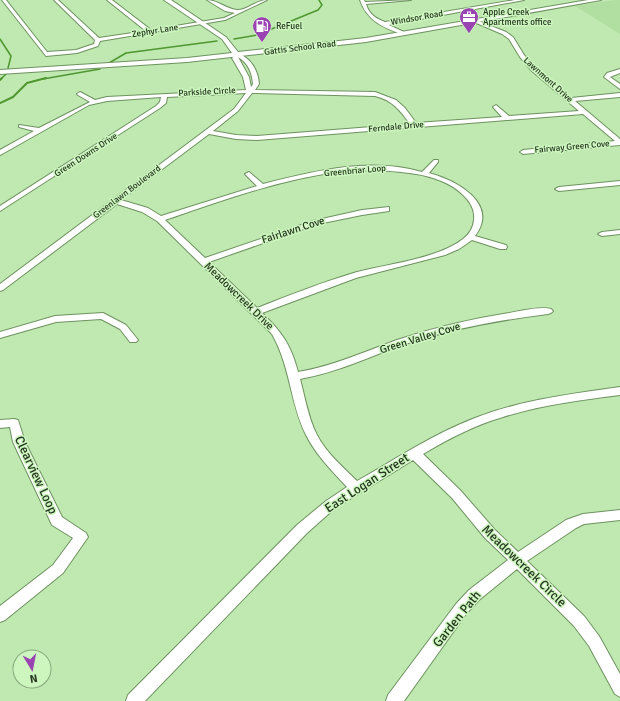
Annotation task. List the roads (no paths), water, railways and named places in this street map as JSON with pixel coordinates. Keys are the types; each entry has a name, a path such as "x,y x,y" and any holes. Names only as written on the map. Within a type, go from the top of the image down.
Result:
{"main road":[{"name":"Greenlawn Boulevard","path":"167,0 224,38 237,55"},
{"name":"Greenlawn Boulevard","path":"175,0 224,33 226,36 224,38"},
{"name":"Gattis School Road","path":"0,72 170,62 366,40 598,0"}],"street":[{"path":"4,0 12,11 6,12"},
{"path":"56,0 98,40"},
{"path":"109,0 149,31"},
{"path":"209,0 227,10 240,12"},
{"name":"Zephyr Lane","path":"12,11 46,54 86,49 96,45 98,40 209,22 240,12 265,0"},
{"path":"404,34 369,16 363,2 409,0"},
{"name":"Windsor Road","path":"384,24 522,0"},
{"name":"Lawnmont Drive","path":"476,21 512,38 528,63 620,142"},
{"name":"Greenlawn Boulevard","path":"0,288 209,132 236,110 249,91 256,84 255,72 244,57 237,55 235,58 246,76 249,91"},
{"path":"620,71 610,74 608,77 620,87"},
{"name":"Parkside Circle","path":"0,153 93,101 223,91 375,94 390,98 399,104 414,126"},
{"path":"319,101 320,92"},
{"path":"80,94 93,101"},
{"name":"Green Downs Drive","path":"0,209 158,107 163,103 164,95"},
{"path":"570,100 620,95"},
{"path":"496,107 506,118"},
{"name":"Ferndale Drive","path":"209,132 231,137 257,138 584,112"},
{"path":"21,126 39,130"},
{"name":"Fairway Green Cove","path":"523,152 620,142"},
{"path":"425,173 436,161"},
{"name":"Greenbriar Loop","path":"160,219 261,186 331,172 363,168 397,168 425,173 455,185 471,199 476,208 478,221 477,227 471,237"},
{"path":"249,174 261,186"},
{"path":"560,189 620,183"},
{"name":"Meadowcreek Drive","path":"116,201 145,210 160,219 179,240 269,323 283,342 288,353 305,419 313,439 330,462 356,488"},
{"name":"Fairlawn Cove","path":"203,261 314,222 349,214 386,210"},
{"path":"602,234 620,232"},
{"path":"256,312 307,291 352,276 445,253 471,237 503,247"},
{"name":"Green Valley Cove","path":"295,376 322,371 351,362 392,345 442,329 478,321 548,311"},
{"path":"0,335 55,319 103,316 123,327 133,340"},
{"name":"East Logan Street","path":"134,701 302,529 330,505 356,488 414,453 445,436 478,421 501,413 550,401 620,391"},
{"name":"Clearview Loop","path":"0,424 14,423 19,442 57,521 80,537 58,569 0,615"},
{"name":"Meadowcreek Circle","path":"414,453 456,494 490,534 579,621 594,641 620,687"},
{"name":"Garden Path","path":"394,701 461,609 487,583 571,524 583,519 620,515"}],"waterway":[{"path":"234,39 257,35 318,10 322,5 319,0"},
{"path":"0,39 11,56 8,68"},
{"path":"109,63 126,53 217,41"},
{"path":"43,79 100,69"},
{"path":"0,80 6,74"},
{"path":"0,103 13,97 27,83 46,78"}],"place":[{"name":"Apple Creek Apartments office","path":"469,34"},
{"name":"ReFuel","path":"262,43"}]}
